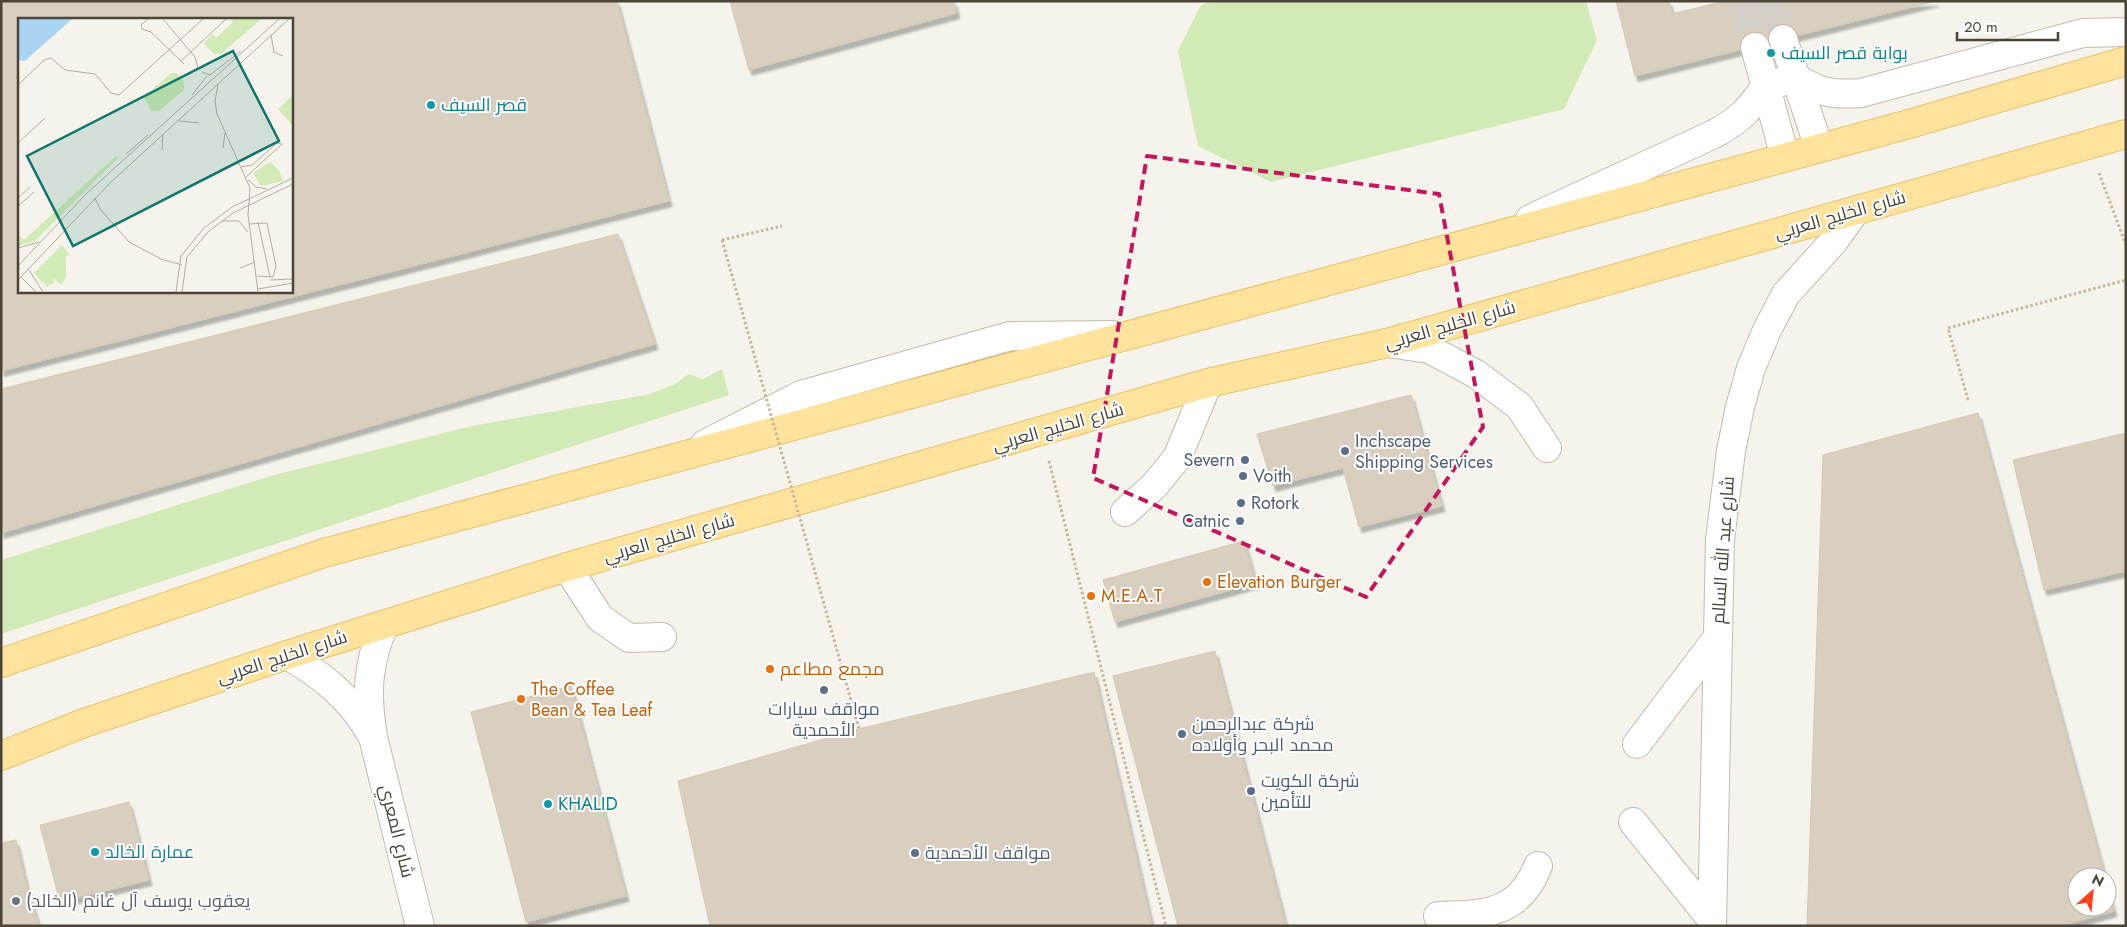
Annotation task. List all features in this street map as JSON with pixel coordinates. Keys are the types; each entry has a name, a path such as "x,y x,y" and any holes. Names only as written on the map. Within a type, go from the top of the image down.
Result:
{"main road":[{"path":"1,664 324,552 1819,148 2126,61"},
{"name":"شارع الخليج العربي","path":"1,756 84,723 287,654 567,567 1208,384 1387,343 2126,134"}],"street":[{"path":"1493,236 1714,134 1736,122 1754,103 1766,86 1796,78 1816,90 1838,94 1861,93 2083,33 2126,32"},
{"path":"1783,39 1819,148"},
{"path":"1755,46 1785,157"},
{"name":"شارع عبد الله السالم","path":"1712,923 1720,540 1724,496 1740,407 1751,368 1767,330 1786,294 1834,241 1856,210"},
{"path":"1387,343 1429,349 1476,374 1519,406 1547,448"},
{"path":"1125,512 1154,486 1177,458 1208,384"},
{"path":"567,567 600,618 629,638 662,637"},
{"name":"شارع المعري","path":"384,625 375,646 370,668 368,691 373,737 420,926"},
{"path":"1636,744 1718,637"},
{"name":"شارع المعري","path":"287,654 328,681 361,716 373,737"},
{"path":"1633,822 1712,923"},
{"path":"1438,916 1472,916 1497,910 1510,904 1522,894 1532,881 1538,866"},
{"path":"1472,916 1503,926"}],"path":[{"path":"2088,145 2126,245"},
{"path":"782,226 722,240 859,729"},
{"path":"1968,400 1948,328 2126,280"},
{"path":"1042,431 1166,926"}],"highlighted area":[{"path":"1147,156 1439,194 1483,427 1366,597 1093,478"}],"green space":[{"path":"1214,1 1586,1 1597,40 1564,109 1271,182 1198,146 1178,51 1201,5"},
{"path":"722,369 729,395 1,634 1,560 274,475 472,426 650,394 675,384 689,374 703,379"}],"building":[{"path":"1,1 617,1 669,201 1,371"},
{"path":"730,1 954,1 957,13 749,70"},
{"path":"1616,1 1669,1 1672,14 1725,1 1936,1 1635,76"},
{"path":"618,234 655,344 1,533 1,389"},
{"name":"Inchscape Shipping Services","path":"1411,395 1442,506 1359,527 1343,468 1273,486 1257,434"},
{"path":"1978,413 2102,867 2067,867 2067,917 2093,917 2061,926 1807,926 1823,455"},
{"path":"2126,433 2126,571 2044,590 2013,460"},
{"path":"1244,541 1256,583 1115,622 1103,580"},
{"name":"شركة عبدالرحمن محمد البحر وأولاده","path":"1215,651 1286,926 1178,926 1113,676"},
{"name":"مواقف الأحمدية","path":"1094,672 1152,926 710,926 678,781 859,729"},
{"name":"KHALID","path":"571,686 626,896 526,922 471,712"},
{"name":"عمارة الخالد","path":"129,802 149,880 60,902 40,825"},
{"name":"يعقوب يوسف آل غانم (الخالد)","path":"16,840 25,880 39,926 1,926 1,843"}],"tunnel":[{"path":"1742,1 1755,47"},
{"path":"1772,1 1783,39"}],"place":[{"name":"بوابة قصر السيف","path":"1771,53"},
{"name":"قصر السيف","path":"431,105"},
{"name":"Inchscape Shipping Services","path":"1345,451"},
{"name":"Severn","path":"1245,460"},
{"name":"Voith","path":"1243,476"},
{"name":"Rotork","path":"1241,503"},
{"name":"Catnic","path":"1240,521"},
{"name":"Elevation Burger","path":"1207,582"},
{"name":"M.E.A.T","path":"1091,596"},
{"name":"مجمع مطاعم","path":"770,669"},
{"name":"مواقف سيارات الأحمدية","path":"824,690"},
{"name":"The Coffee Bean & Tea Leaf","path":"521,699"},
{"name":"شركة عبدالرحمن محمد البحر وأولاده","path":"1182,734"},
{"name":"شركة الكويت للتأمين","path":"1251,791"},
{"name":"KHALID","path":"548,804"},
{"name":"عمارة الخالد","path":"95,852"},
{"name":"مواقف الأحمدية","path":"915,853"},
{"name":"يعقوب يوسف آل غانم (الخالد)","path":"16,901"}]}
